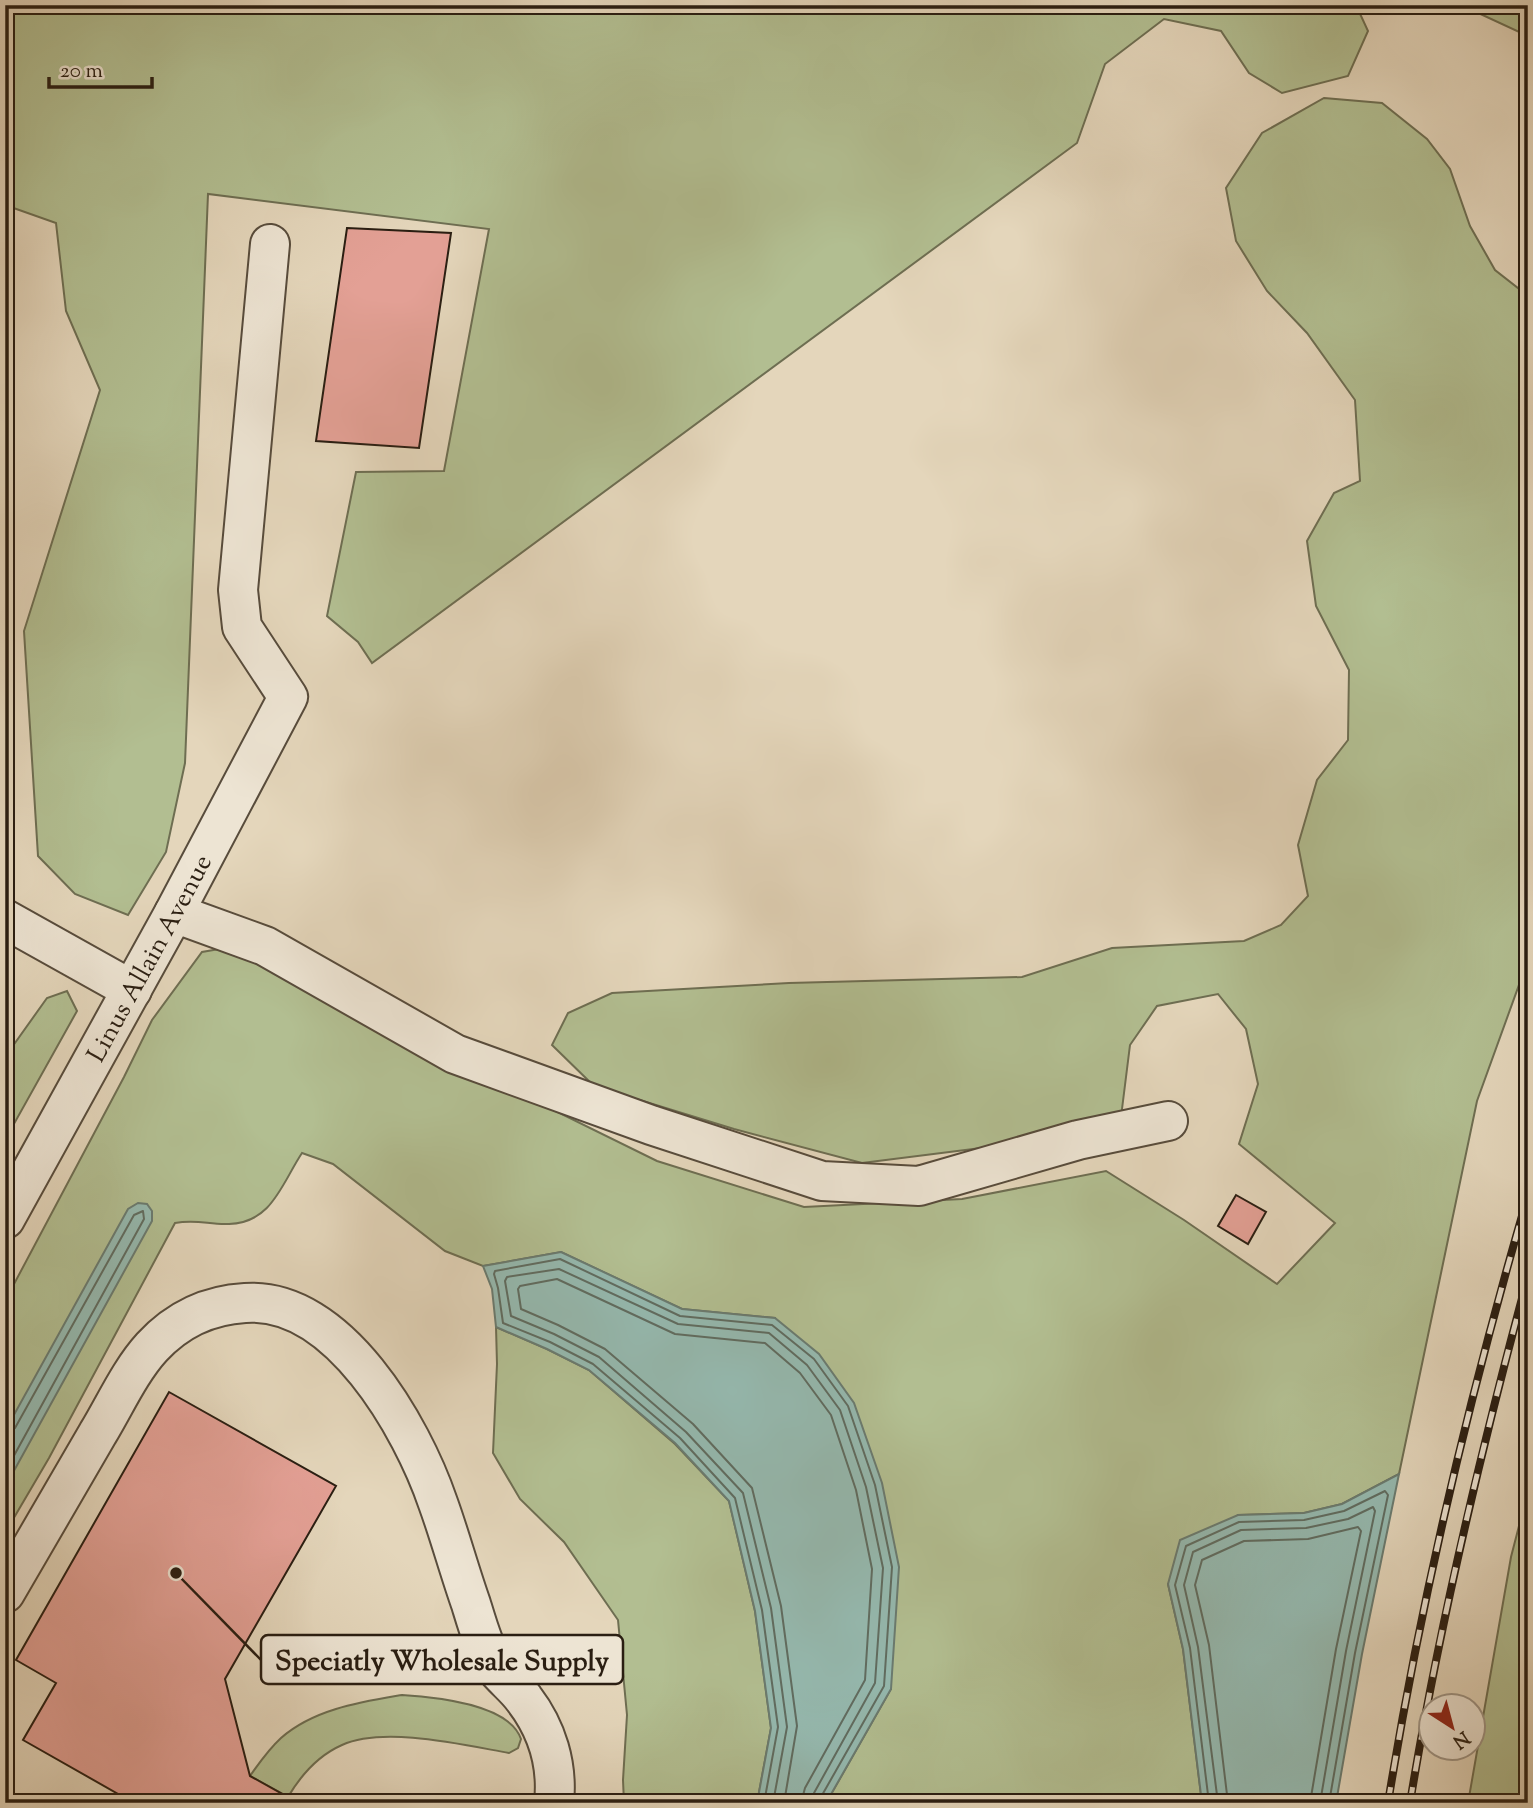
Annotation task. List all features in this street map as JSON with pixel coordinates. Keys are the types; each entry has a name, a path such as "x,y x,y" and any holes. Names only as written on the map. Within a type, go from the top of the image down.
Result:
{"street":[{"name":"Linus Allain Avenue","path":"5,1219 174,913 288,697 242,627 238,590 270,244"},
{"path":"174,913 265,946 455,1054 651,1125 822,1181 919,1186 1079,1140 1168,1121"},
{"path":"5,919 132,990"},
{"path":"5,1593 124,1389 152,1348 184,1320 220,1304 259,1301 298,1311 339,1341 383,1392 414,1448 438,1501 485,1646 499,1671 524,1699 546,1733 556,1782 554,1803"}],"green space":[{"path":"5,5 1356,5 1368,31 1348,76 1282,93 1249,73 1221,31 1164,19 1105,64 1077,143 372,663 358,642 327,616 356,472 444,471 489,229 208,194 185,763 166,852 128,915 75,894 38,856 24,631 100,390 66,311 56,223 5,205"},
{"path":"1461,5 1528,5 1528,36"},
{"path":"1324,98 1382,103 1427,139 1450,169 1470,226 1495,270 1518,288 1528,284 1528,960 1477,1101 1399,1474 1342,1504 1304,1513 1238,1515 1168,1584 1183,1649 1202,1803 826,1803 891,1689 775,1318 682,1309 561,1252 483,1266 445,1251 333,1164 302,1153 274,1199 256,1217 229,1224 175,1223 49,1458 5,1533 5,1301 152,1020 202,952 225,948 657,1161 804,1207 962,1199 1106,1171 1184,1220 1277,1284 1335,1223 1239,1144 1258,1084 1246,1029 1218,994 1157,1006 1130,1045 1121,1117 997,1146 862,1163 734,1129 594,1086 552,1045 568,1013 612,993 789,983 1022,977 1112,948 1244,941 1281,925 1308,896 1298,845 1317,780 1348,740 1349,670 1316,606 1307,541 1334,493 1360,481 1355,400 1307,333 1267,291 1236,241 1226,188 1262,133"},
{"path":"67,991 77,1011 5,1140 5,1057 47,998"},
{"path":"496,1327 589,1370 675,1444 729,1501 755,1611 771,1728 757,1803 624,1803 627,1715 618,1620 564,1542 520,1499 493,1453"},
{"path":"1528,1491 1528,1803 1468,1803 1475,1762 1488,1762 1487,1692 1511,1557"},
{"path":"402,1695 451,1701 487,1710 514,1727 521,1739 518,1748 509,1753 424,1739 379,1737 342,1745 317,1760 288,1797 250,1776 281,1738 308,1720 338,1708"}],"water":[{"path":"138,1203 147,1204 152,1211 152,1221 5,1487 5,1431 128,1209"},
{"path":"561,1252 682,1309 775,1318 819,1354 854,1403 882,1483 899,1567 891,1689 826,1803 757,1803 771,1728 755,1611 729,1501 675,1443 589,1370 496,1327 492,1289 483,1266"},
{"path":"1399,1474 1362,1654 1336,1803 1202,1803 1183,1649 1168,1584 1180,1540 1238,1515 1304,1513 1342,1504"}],"building":[{"path":"347,228 451,233 419,448 316,441"},
{"path":"1236,1195 1266,1212 1248,1244 1218,1226"},
{"path":"169,1392 336,1486 225,1679 250,1776 288,1797 284,1803 134,1803 23,1740 56,1683 16,1660"}],"railway":[{"path":"1388,1803 1416,1649 1449,1497 1486,1345 1528,1195"},
{"path":"1410,1803 1421,1736 1462,1538 1528,1276"}],"place":[{"name":"Speciatly Wholesale Supply","path":"176,1573"}]}
